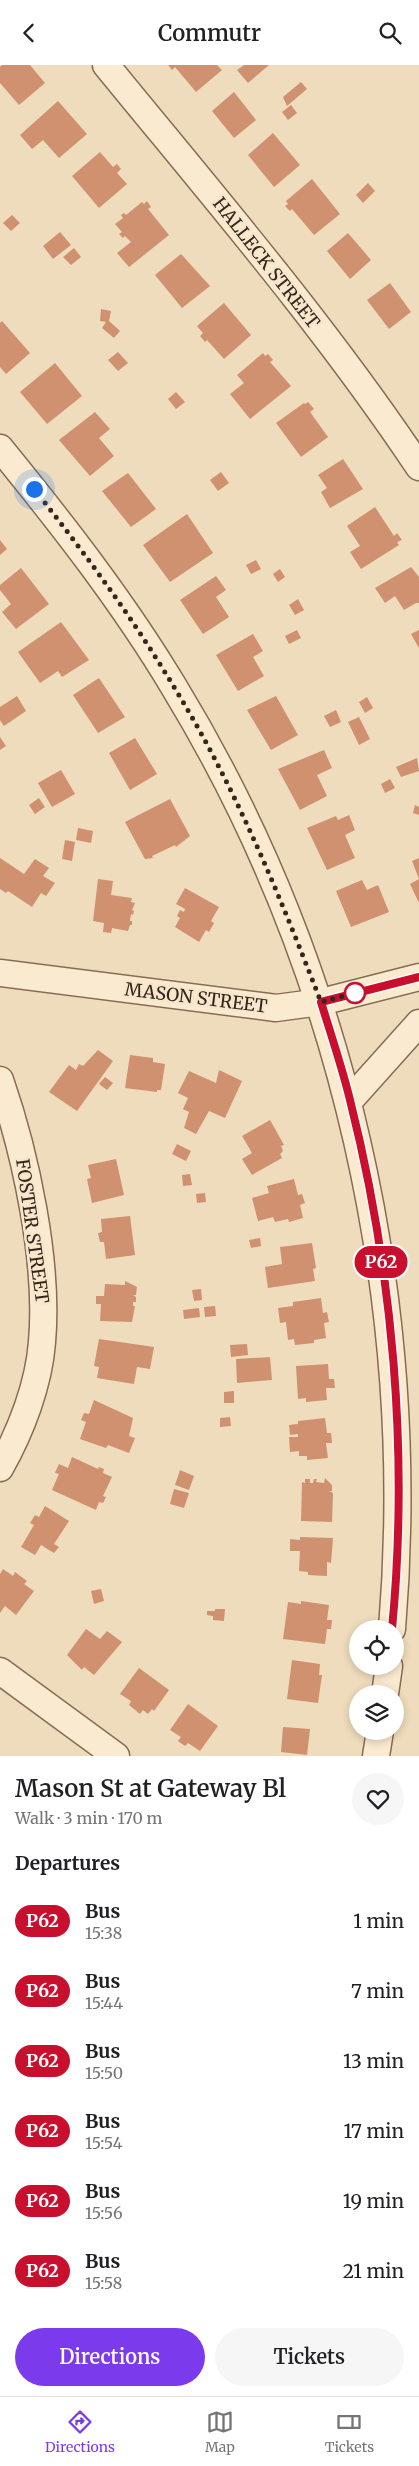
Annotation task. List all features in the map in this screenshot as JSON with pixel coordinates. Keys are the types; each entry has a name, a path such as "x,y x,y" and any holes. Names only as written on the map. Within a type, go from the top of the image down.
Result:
{"street":[{"name":"HALLECK STREET","path":"106,65 270,265 389,422 419,467"},
{"path":"0,448 77,543 174,687 246,821 275,885 321,1002 350,1100 372,1206 386,1293 398,1438 398,1516 392,1620"},
{"name":"MASON STREET","path":"0,973 276,1009 321,1002 419,977"},
{"path":"350,1100 419,1023"},
{"name":"FOSTER STREET","path":"0,1080 17,1133 40,1264 44,1309 42,1343 32,1389 24,1415 0,1467"},
{"path":"0,1671 116,1756"},
{"path":"376,1756 379,1740"}],"building":[{"path":"2,65 30,65 45,83 19,105 0,83 0,67"},
{"path":"168,65 217,65 222,70 196,92 175,67 172,70"},
{"path":"244,65 269,65 248,83 237,70"},
{"path":"301,82 307,89 287,106 283,97"},
{"path":"234,92 256,120 234,138 212,111"},
{"path":"58,101 87,134 59,158 43,140 32,149 20,135"},
{"path":"291,105 297,113 288,120 282,112"},
{"path":"273,133 300,165 274,187 248,155"},
{"path":"100,152 113,167 117,164 121,169 117,173 127,184 99,208 72,176"},
{"path":"312,179 340,214 314,235 292,209 290,211 285,206 288,204 286,201"},
{"path":"368,183 375,191 363,203 356,195"},
{"path":"147,201 151,207 148,209 169,235 129,267 117,253 131,242 125,236 123,238 119,234 122,232 115,224 123,218 121,215 124,213 126,215 142,202 144,204"},
{"path":"12,215 20,223 11,231 3,223"},
{"path":"60,232 71,245 53,259 43,246"},
{"path":"348,233 371,260 350,279 327,251"},
{"path":"74,248 81,257 71,265 63,257"},
{"path":"181,254 210,286 182,308 155,275"},
{"path":"390,283 411,312 389,329 367,300"},
{"path":"224,303 251,335 224,359 207,340 205,342 200,336 203,333 197,326"},
{"path":"101,309 111,311 109,321 120,331 114,338 102,328 106,322 100,321"},
{"path":"2,321 30,353 6,374 0,367 0,323"},
{"path":"118,352 128,363 118,371 108,360"},
{"path":"263,353 265,356 268,354 273,360 270,362 291,386 250,419 230,394 244,383 237,375"},
{"path":"55,363 82,396 47,424 20,392"},
{"path":"176,392 185,402 176,409 168,399"},
{"path":"308,402 314,409 310,412 328,437 301,457 276,423"},
{"path":"95,412 110,429 99,438 114,456 90,476 59,440"},
{"path":"343,459 363,489 330,508 321,492 327,488 318,475"},
{"path":"221,472 229,483 218,491 210,480"},
{"path":"128,473 156,509 131,527 102,491"},
{"path":"375,507 394,536 397,533 402,540 397,542 399,545 361,569 350,552 360,546 347,526"},
{"path":"187,514 213,553 170,582 143,545"},
{"path":"0,540 7,549 0,555"},
{"path":"256,560 261,569 251,574 246,565"},
{"path":"411,567 419,577 419,603 404,610 395,596 385,603 375,588"},
{"path":"21,568 49,604 16,629 2,612 11,604 0,590 0,585"},
{"path":"280,569 285,577 278,582 273,574"},
{"path":"216,576 226,590 216,597 229,617 203,634 180,600"},
{"path":"298,599 304,610 295,615 289,605"},
{"path":"61,622 89,660 62,677 58,671 40,683 18,652"},
{"path":"297,630 301,638 289,644 285,636"},
{"path":"419,630 419,648 411,634"},
{"path":"253,634 263,651 253,657 264,676 238,691 216,655"},
{"path":"99,678 125,717 98,733 73,695"},
{"path":"17,696 26,711 4,726 0,720 0,707"},
{"path":"276,696 298,735 271,750 247,710"},
{"path":"367,697 373,708 365,713 359,702"},
{"path":"336,710 341,722 330,727 324,716"},
{"path":"359,717 370,739 359,745 348,722"},
{"path":"0,737 6,746 0,750"},
{"path":"135,738 157,774 130,790 109,753"},
{"path":"324,750 332,768 317,775 327,796 300,810 278,769"},
{"path":"417,758 419,771 401,777 396,767"},
{"path":"61,770 75,794 52,807 38,783"},
{"path":"390,779 395,788 385,793 381,784"},
{"path":"39,798 45,807 35,814 29,805"},
{"path":"170,799 190,836 176,847 175,845 152,856 153,858 145,859 125,822"},
{"path":"415,805 419,807 419,815 413,813"},
{"path":"349,815 355,830 345,835 355,858 327,870 307,828 336,816 338,820"},
{"path":"78,828 93,831 91,843 76,840"},
{"path":"65,840 75,842 72,861 62,859"},
{"path":"0,858 24,874 35,859 49,868 43,876 55,883 46,896 41,893 32,907 8,891 6,893 0,889"},
{"path":"419,858 419,879 412,861"},
{"path":"98,879 113,881 111,895 132,898 131,902 135,903 130,921 132,921 132,925 130,925 128,931 112,928 111,933 103,932 104,923 93,921"},
{"path":"419,879 419,903 410,884"},
{"path":"362,880 367,890 378,885 389,912 351,927 336,891"},
{"path":"185,888 219,907 211,921 214,923 209,932 206,930 199,942 175,927 180,918 177,916 180,910 184,912 185,909 176,904"},
{"path":"98,1050 113,1061 77,1111 49,1092 69,1065 76,1070 79,1064 83,1066"},
{"path":"130,1055 153,1058 153,1062 165,1064 161,1090 157,1090 157,1092 125,1088"},
{"path":"219,1070 242,1081 225,1118 209,1111 196,1134 184,1128 189,1112 183,1109 188,1098 178,1093 189,1071 216,1083"},
{"path":"105,1077 113,1083 107,1090 99,1084"},
{"path":"270,1120 284,1145 281,1146 283,1151 280,1154 282,1158 252,1175 242,1159 252,1153 242,1136"},
{"path":"177,1144 191,1151 186,1161 172,1154"},
{"path":"116,1159 124,1195 92,1203 87,1179 91,1178 88,1165"},
{"path":"190,1174 192,1185 183,1186 182,1175"},
{"path":"294,1179 298,1195 302,1194 305,1203 300,1205 303,1218 289,1222 288,1219 275,1222 273,1217 258,1221 252,1198 269,1193 267,1186"},
{"path":"205,1193 206,1202 197,1203 196,1194"},
{"path":"130,1216 135,1255 106,1259 104,1242 100,1242 98,1233 102,1232 101,1219"},
{"path":"260,1238 261,1246 251,1248 249,1240"},
{"path":"312,1243 316,1268 313,1269 315,1281 268,1288 265,1267 282,1264 280,1247"},
{"path":"125,1281 137,1287 136,1295 133,1295 136,1297 136,1302 133,1302 133,1306 135,1306 132,1322 100,1321 101,1304 96,1304 96,1296 104,1296 105,1284 125,1285"},
{"path":"201,1289 202,1300 194,1301 192,1290"},
{"path":"321,1298 323,1313 327,1312 329,1322 324,1323 326,1338 314,1340 314,1343 295,1345 294,1339 288,1340 286,1322 280,1323 278,1308 293,1306 293,1302"},
{"path":"215,1306 216,1316 205,1317 204,1307"},
{"path":"199,1308 200,1317 184,1319 183,1310"},
{"path":"99,1339 154,1347 150,1369 137,1367 134,1384 97,1378 99,1367 94,1366"},
{"path":"247,1344 248,1355 231,1357 230,1345"},
{"path":"270,1357 272,1380 237,1383 236,1359"},
{"path":"328,1364 329,1379 334,1379 335,1388 326,1388 327,1400 306,1402 306,1398 298,1399 296,1366"},
{"path":"234,1391 234,1403 224,1403 224,1392"},
{"path":"94,1400 133,1418 129,1436 135,1438 129,1453 108,1445 106,1448 80,1439 86,1422 81,1420 84,1413 89,1414"},
{"path":"230,1417 231,1426 220,1427 220,1418"},
{"path":"325,1418 327,1433 331,1433 332,1443 326,1443 328,1458 307,1460 307,1456 299,1456 299,1451 290,1452 289,1437 298,1437 298,1434 290,1435 289,1425 298,1424 298,1421"},
{"path":"72,1457 98,1469 99,1467 104,1469 103,1473 112,1477 103,1496 106,1497 103,1503 99,1502 96,1510 52,1490 59,1474 55,1473 59,1464 68,1468"},
{"path":"180,1470 194,1476 189,1490 175,1485"},
{"path":"325,1478 332,1485 332,1491 329,1491 333,1493 332,1522 301,1521 302,1482 305,1483 305,1479 310,1479 310,1483 313,1483 314,1479 317,1479 316,1482 324,1483"},
{"path":"174,1489 189,1493 184,1508 170,1504"},
{"path":"45,1506 69,1521 54,1544 59,1547 54,1553 41,1545 35,1555 21,1547 34,1525 30,1523 35,1515 39,1517"},
{"path":"300,1537 333,1538 331,1563 327,1562 327,1576 308,1575 308,1572 299,1571 300,1551 290,1551 290,1539 300,1540"},
{"path":"3,1569 13,1576 15,1572 27,1581 24,1584 34,1591 16,1615 5,1606 0,1613 0,1574"},
{"path":"101,1589 104,1601 94,1604 91,1591"},
{"path":"301,1601 329,1605 327,1620 332,1620 331,1629 327,1629 325,1644 283,1639 288,1602 301,1604"},
{"path":"215,1609 225,1609 224,1621 213,1620 213,1616 207,1615 207,1611 215,1611"},
{"path":"86,1629 100,1639 107,1631 122,1642 94,1675 84,1667 82,1670 67,1655"},
{"path":"292,1660 320,1664 319,1675 322,1675 318,1703 287,1699"},
{"path":"139,1668 169,1690 154,1711 152,1709 148,1714 143,1710 140,1714 129,1705 131,1701 120,1694"},
{"path":"188,1704 218,1726 200,1751 188,1743 185,1746 178,1741 181,1737 170,1730"},
{"path":"283,1727 310,1729 307,1755 281,1752"}],"bus line":[{"name":"P62","path":"393,1620 398,1516 398,1438 386,1293 372,1206 350,1100 321,1002 419,977"}],"route":[{"path":"34,489 77,543 126,613 174,687 246,821 275,885 321,1002 359,992 355,993"}]}
